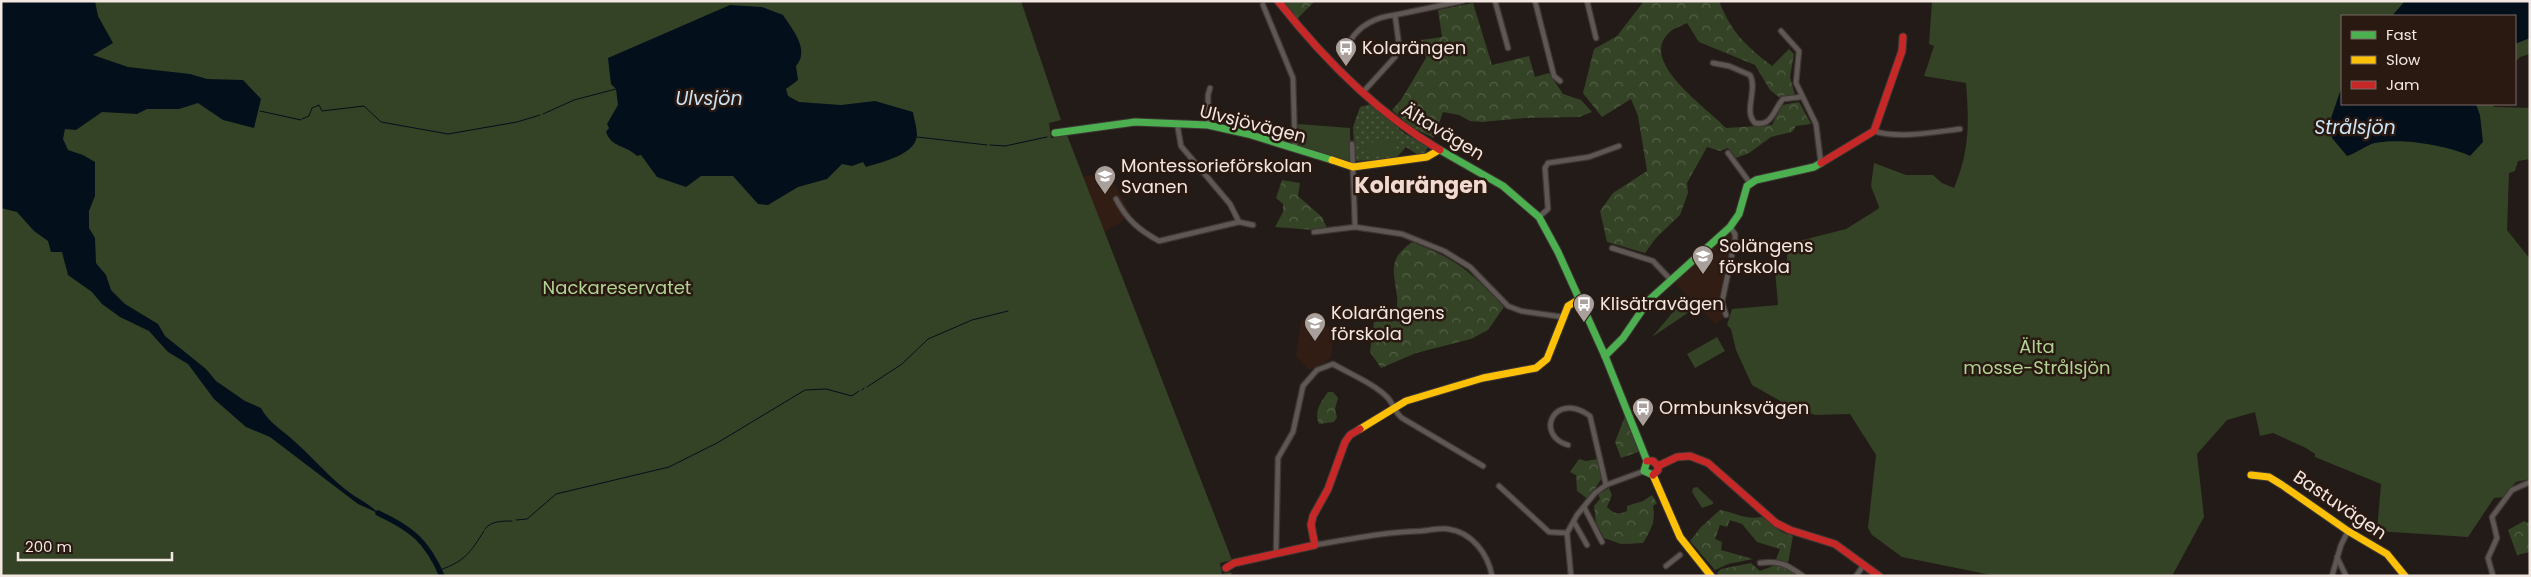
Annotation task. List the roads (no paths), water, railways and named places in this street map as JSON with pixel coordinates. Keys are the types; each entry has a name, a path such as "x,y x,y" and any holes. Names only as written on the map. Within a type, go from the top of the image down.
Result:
{"street":[{"name":"Ältavägen","path":"1278,1 1306,36 1409,132 1503,186 1539,218 1558,252 1578,300 1605,356 1648,461"},
{"path":"1350,41 1368,24 1379,17 1462,1"},
{"path":"1494,1 1508,48"},
{"path":"1535,1 1554,76 1560,81"},
{"path":"1586,1 1596,38"},
{"path":"1263,5 1293,78 1295,148"},
{"path":"1364,91 1395,58 1399,45 1395,14"},
{"path":"1781,31 1798,51 1796,83 1801,97 1816,124 1821,164"},
{"path":"1605,356 1623,338 1649,300 1670,279 1730,227 1739,214 1746,186 1750,183 1821,164 1874,130 1902,51 1903,37"},
{"path":"1712,64 1729,66 1750,75 1753,84 1750,114 1755,123 1760,124 1769,121 1783,99 1801,97"},
{"path":"1208,125 1208,95 1210,88"},
{"name":"Ulvsjövägen","path":"1055,133 1127,122 1208,125 1295,148 1353,167 1427,157 1439,150"},
{"path":"1177,123 1181,146 1230,204 1239,222"},
{"path":"1874,130 1882,134 1929,133 1960,129"},
{"path":"1352,144 1355,227"},
{"path":"1539,218 1548,209 1545,168 1548,163 1589,157 1619,146"},
{"path":"1728,152 1750,183"},
{"path":"1116,199 1125,216 1142,231 1159,241 1239,222 1253,225"},
{"path":"1314,232 1355,227 1392,231 1444,250 1470,266 1508,306 1521,311 1563,317"},
{"path":"1726,315 1722,302 1735,240 1735,234 1730,227"},
{"path":"1612,248 1653,261 1670,279"},
{"path":"1315,545 1311,525 1313,516 1328,489 1344,442 1350,434 1406,400 1483,378 1536,368 1547,359 1568,306 1578,300"},
{"path":"1276,554 1278,458 1293,432 1300,393 1308,379 1317,370 1333,364 1389,399 1396,414 1483,466"},
{"path":"1568,445 1556,440 1551,429 1552,416 1563,407 1582,410 1590,416 1606,485"},
{"path":"1658,466 1677,457 1690,456 1708,463 1769,519 1790,530 1835,544 1879,576"},
{"path":"1644,471 1644,465 1648,461 1653,461 1658,466"},
{"path":"1653,475 1658,470 1658,466"},
{"path":"1571,576 1567,533 1584,507 1595,492 1606,485 1644,471 1653,475 1680,537 1711,576"},
{"name":"Bastuvägen","path":"2251,475 2269,477 2282,484 2348,532 2387,554 2404,576"},
{"path":"2493,576 2488,558 2497,538 2492,517 2512,490 2530,482"},
{"path":"1499,486 1541,526 1550,532 1567,533"},
{"path":"1584,507 1602,542"},
{"path":"1574,522 1587,545"},
{"path":"1226,568 1234,564 1315,545 1375,534 1448,529 1462,533 1482,550 1490,561 1492,576"},
{"path":"2332,576 2337,557 2348,532"},
{"path":"1666,566 1680,555"},
{"path":"2337,557 2346,576"},
{"path":"1760,563 1774,561 1785,563 1803,576"},
{"path":"1856,576 1863,566"}],"water":[{"path":"1,1 95,1 98,16 113,43 93,55 128,67 190,74 207,79 243,80 261,99 254,128 223,120 198,103 179,109 147,109 137,114 102,112 76,130 65,129 63,139 68,150 83,155 95,162 95,196 89,211 89,228 95,238 96,263 106,275 111,290 125,304 158,324 165,336 206,369 216,381 245,401 261,408 271,422 337,482 378,513 358,504 270,437 246,427 214,399 188,364 168,352 149,331 120,317 102,304 92,292 68,275 62,252 51,252 48,241 34,231 17,212 1,208"},
{"path":"2405,1 2530,1 2530,38 2516,44 2516,15 2393,15"},
{"name":"Ulvsjön","path":"730,5 762,7 783,15 791,27 799,40 801,53 800,60 796,66 798,80 786,89 788,96 799,102 841,105 875,101 913,112 917,135 911,148 897,157 866,167 863,162 852,166 842,164 827,179 798,187 768,205 758,204 733,176 701,176 686,187 657,177 641,155 637,156 616,144 606,132 609,128 607,124 618,105 616,89 611,84 608,58"},
{"name":"Strålsjön","path":"2341,89 2341,105 2476,105 2480,115 2483,142 2470,156 2436,146 2397,141 2368,145 2347,156 2332,138 2330,121"}],"waterway":[{"path":"543,114 574,100 616,89"},
{"path":"302,119 309,116 312,108 319,105 322,111 364,106 381,122 448,134 517,122 540,115"},
{"path":"260,111 301,120"},
{"path":"917,137 987,145"},
{"path":"990,145 1005,146 1047,137"},
{"path":"867,387 902,364 928,339 972,320 1008,311"},
{"path":"516,520 527,519 556,494 669,467 717,443 805,390 826,389 852,396 859,391"},
{"path":"378,513 417,537 430,554 442,576"},
{"path":"485,529 493,523 512,521"},
{"path":"440,570 461,560 475,545 484,531"}],"place":[{"name":"Kolarängen","path":"1346,67"},
{"name":"Montessorieförskolan Svanen","path":"1105,195"},
{"name":"Solängens förskola","path":"1703,275"},
{"name":"Klisätravägen","path":"1584,323"},
{"name":"Kolarängens förskola","path":"1315,342"},
{"name":"Ormbunksvägen","path":"1643,427"}],"district":[{"name":"Kolarängen","path":"1421,185"}],"park label":[{"name":"Nackareservatet","path":"617,288"},
{"name":"Älta mosse-Strålsjön","path":"2037,357"}]}
